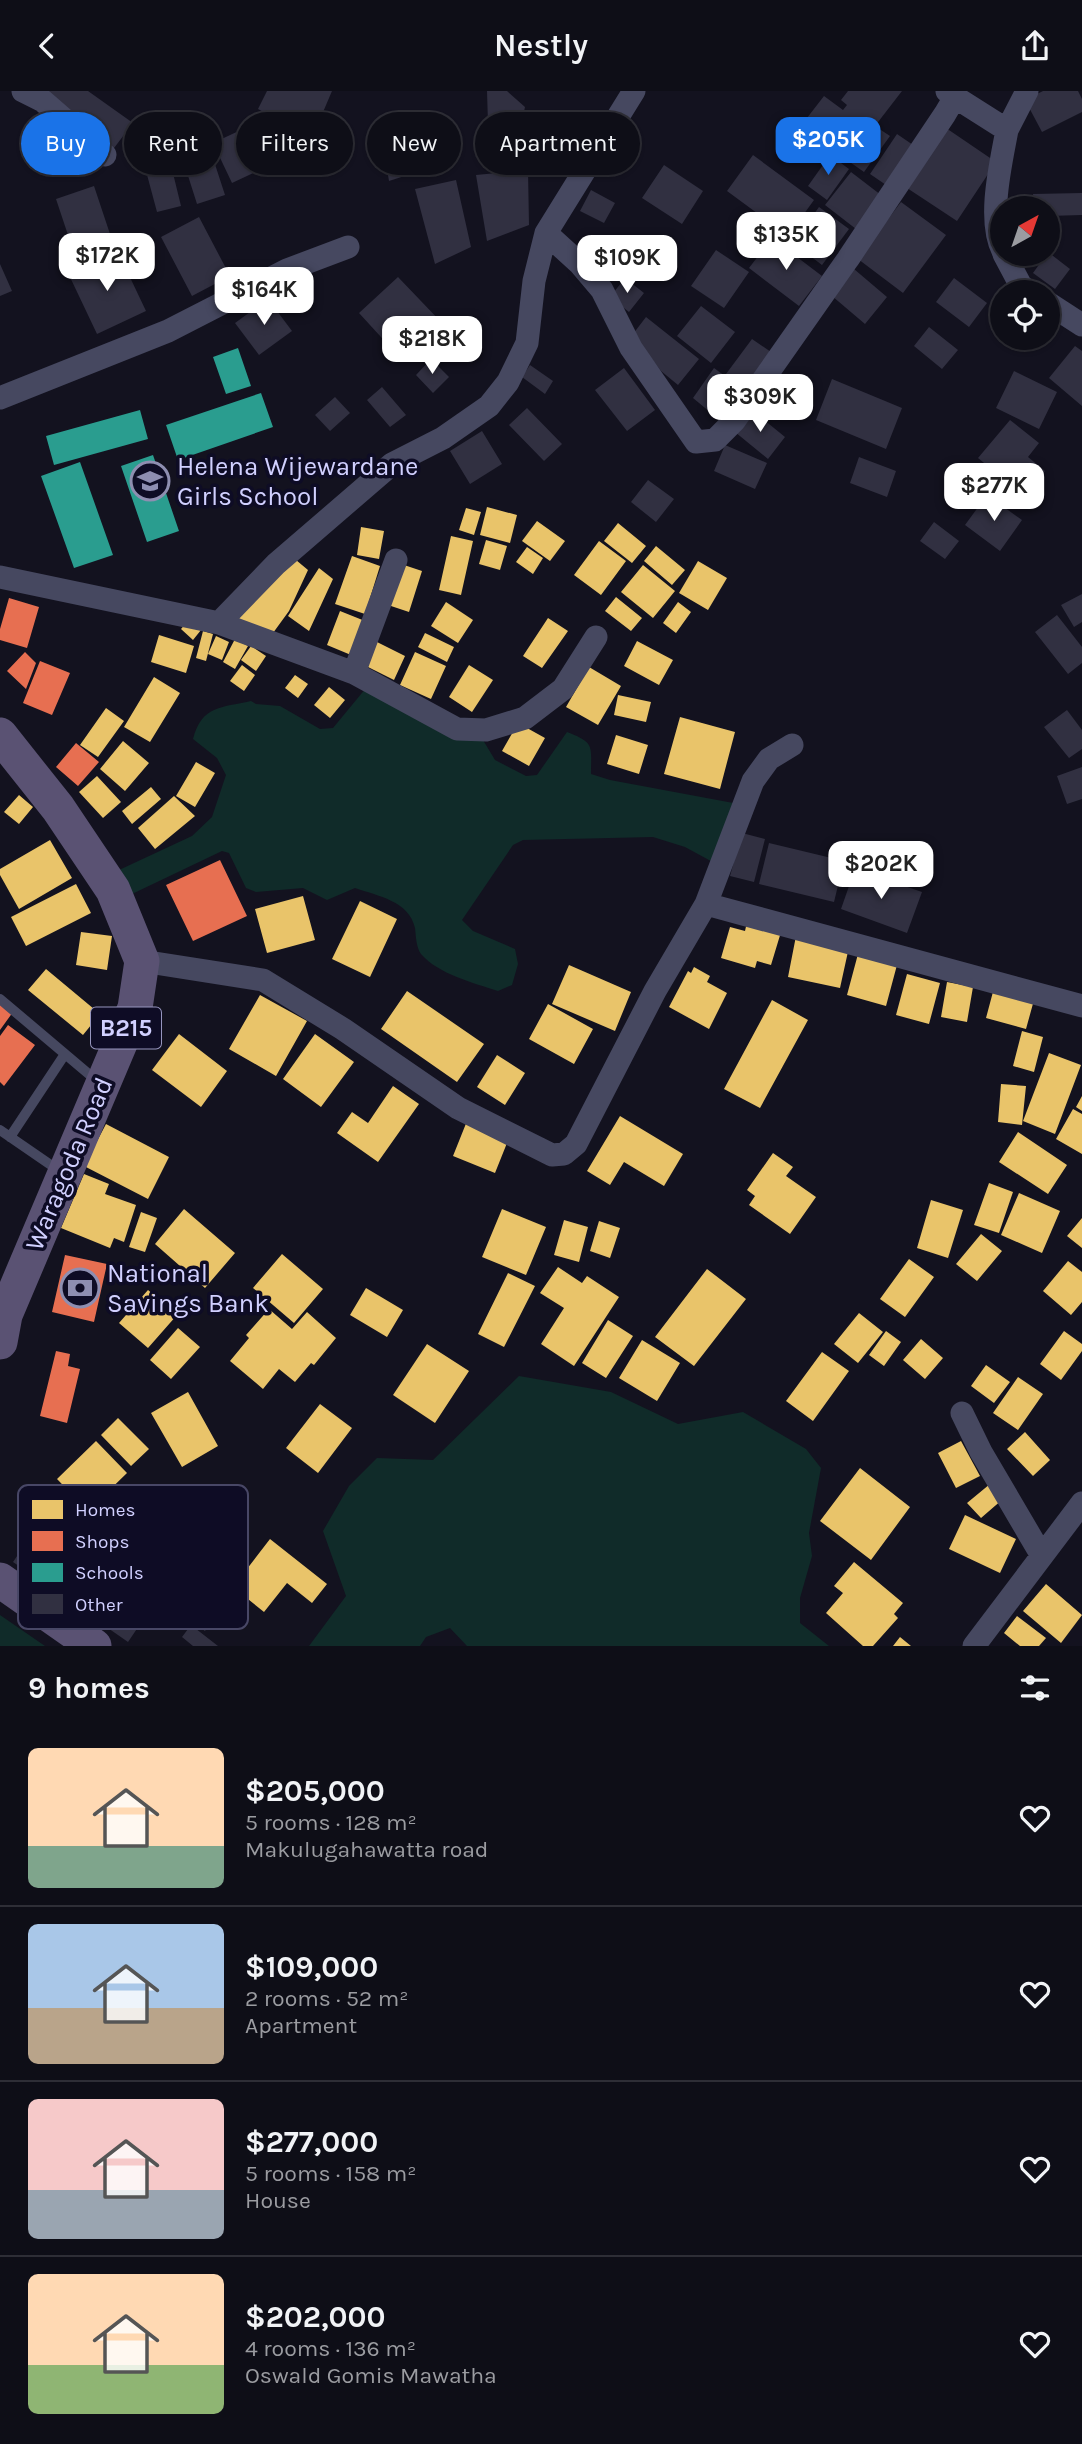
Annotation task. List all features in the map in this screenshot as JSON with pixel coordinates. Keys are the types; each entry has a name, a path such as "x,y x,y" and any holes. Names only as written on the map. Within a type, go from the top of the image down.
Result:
{"main road":[{"path":"0,735 58,808 113,890 142,961"},
{"name":"Waragoda Road","path":"2,1323 135,1008 142,961"},
{"path":"0,1580 18,1593"},
{"path":"70,1629 94,1646"}],"street":[{"path":"23,91 43,101 56,112"},
{"path":"219,623 276,564 392,464 443,438 489,406 508,382 527,343 534,281 546,233 634,91"},
{"path":"996,196 1007,129 1027,91"},
{"path":"546,233 580,264 602,291 631,348 696,442 715,440 735,419 848,259 951,94 1007,129"},
{"path":"0,398 168,331 287,270 348,247"},
{"path":"1060,311 1082,325"},
{"path":"354,673 396,560"},
{"path":"0,577 219,623 354,673 457,729 486,730 525,718 563,689 596,637"},
{"path":"142,961 263,980 458,1108 552,1155 564,1154 576,1144 655,991 706,904 753,781 769,759 792,745"},
{"path":"706,904 1082,1006"},
{"path":"962,1413 987,1464 1042,1556"},
{"path":"974,1646 1082,1503"}],"lane":[{"path":"0,999 102,1086"},
{"path":"10,1137 65,1054"},
{"path":"0,1130 64,1174"}],"green space":[{"path":"371,682 477,730 495,760 526,776 537,775 567,732 583,739 590,746 591,774 610,780 744,805 720,866 685,847 653,837 523,840 513,845 462,920 473,931 515,949 518,964 512,985 498,991 457,977 428,961 419,951 415,928 406,911 383,897 355,888 327,900 303,888 256,892 246,888 229,853 222,851 132,894 104,877 192,836 212,817 226,775 217,758 193,739 207,714 222,707 251,701 256,704 280,706 320,729 333,728"},
{"path":"519,1376 611,1392 678,1424 743,1412 806,1449 821,1468 809,1533 812,1556 800,1598 800,1623 829,1646 467,1646 450,1628 426,1637 420,1646 309,1646 346,1596 323,1531 349,1486 377,1458 433,1460"},
{"path":"0,1615 45,1646 0,1646"}],"building: Homes":[{"path":"487,507 517,515 510,543 480,535"},
{"path":"466,508 481,512 474,535 459,530"},
{"path":"537,521 565,541 550,561 522,541"},
{"path":"618,523 646,546 632,563 604,541"},
{"path":"361,527 384,531 379,559 357,555"},
{"path":"451,536 473,541 461,595 439,590"},
{"path":"486,540 507,546 500,570 479,564"},
{"path":"599,541 626,561 601,595 574,575"},
{"path":"656,546 685,570 672,585 644,561"},
{"path":"527,547 543,558 533,574 516,562"},
{"path":"352,556 380,566 365,614 335,604"},
{"path":"296,560 308,570 289,611 273,633 235,618"},
{"path":"698,561 727,578 708,610 679,593"},
{"path":"398,563 422,571 409,612 385,604"},
{"path":"643,565 675,591 653,618 621,592"},
{"path":"319,568 333,579 309,631 288,616"},
{"path":"616,597 642,618 631,631 605,611"},
{"path":"446,602 473,620 458,643 431,626"},
{"path":"678,602 691,612 676,633 663,623"},
{"path":"340,611 365,621 351,655 327,645"},
{"path":"548,618 568,631 542,668 523,656"},
{"path":"189,620 201,630 193,640 181,629"},
{"path":"203,631 213,634 206,661 196,658"},
{"path":"425,633 454,647 447,662 418,647"},
{"path":"159,635 194,646 186,673 151,662"},
{"path":"216,636 229,642 222,660 208,654"},
{"path":"235,639 248,646 235,669 223,662"},
{"path":"637,641 673,660 659,685 624,666"},
{"path":"377,642 405,656 394,680 366,666"},
{"path":"251,646 266,656 256,671 241,660"},
{"path":"415,652 446,666 431,699 400,685"},
{"path":"242,665 255,675 244,691 230,681"},
{"path":"469,665 493,680 472,712 449,697"},
{"path":"589,667 621,686 598,725 566,707"},
{"path":"295,675 308,684 298,698 285,688"},
{"path":"154,677 180,693 150,742 124,727"},
{"path":"329,687 345,700 330,718 314,705"},
{"path":"618,695 651,702 646,722 614,715"},
{"path":"106,708 124,721 98,757 80,745"},
{"path":"680,717 735,732 720,789 664,774"},
{"path":"518,723 545,738 529,766 502,751"},
{"path":"616,735 648,745 639,774 607,764"},
{"path":"123,741 149,763 125,791 100,769"},
{"path":"196,762 215,773 195,807 176,796"},
{"path":"97,776 121,802 103,818 79,792"},
{"path":"151,787 161,799 132,824 122,811"},
{"path":"19,795 33,807 19,824 4,812"},
{"path":"174,796 195,816 155,849 138,828"},
{"path":"50,840 72,878 19,909 0,875 0,869"},
{"path":"76,884 91,913 26,946 11,917"},
{"path":"303,896 315,940 267,953 255,909"},
{"path":"360,901 397,919 370,977 332,959"},
{"path":"747,922 781,932 771,965 757,961 755,968 721,958 730,927 745,931"},
{"path":"81,932 112,936 107,970 76,965"},
{"path":"796,936 849,947 840,988 788,977"},
{"path":"858,954 897,965 886,1006 847,995"},
{"path":"569,965 631,992 615,1031 552,1004"},
{"path":"694,967 710,976 707,982 727,993 709,1029 669,1007 688,971 691,973"},
{"path":"46,969 100,1014 83,1035 28,990"},
{"path":"907,974 940,983 929,1024 896,1015"},
{"path":"947,982 973,987 967,1022 941,1017"},
{"path":"994,988 1034,1000 1026,1029 986,1018"},
{"path":"407,991 484,1044 457,1082 381,1029"},
{"path":"260,995 307,1021 276,1076 229,1049"},
{"path":"772,1000 808,1020 760,1108 724,1089"},
{"path":"548,1004 593,1029 574,1064 529,1039"},
{"path":"1022,1031 1043,1037 1034,1072 1013,1066"},
{"path":"179,1034 227,1071 201,1107 152,1070"},
{"path":"315,1034 354,1062 321,1107 283,1079"},
{"path":"1049,1053 1081,1065 1055,1134 1023,1121"},
{"path":"497,1055 525,1073 505,1105 477,1087"},
{"path":"1001,1084 1026,1086 1022,1125 998,1122"},
{"path":"393,1086 419,1104 378,1162 337,1133 352,1112 368,1123"},
{"path":"1082,1096 1082,1111 1076,1107"},
{"path":"1073,1109 1082,1114 1082,1154 1056,1139"},
{"path":"620,1116 683,1154 664,1186 624,1162 610,1185 587,1171"},
{"path":"467,1121 509,1138 495,1173 453,1156"},
{"path":"106,1124 169,1157 148,1199 84,1166"},
{"path":"1018,1132 1067,1165 1048,1194 999,1162"},
{"path":"773,1153 793,1167 786,1176 816,1197 790,1234 749,1205 755,1196 747,1190"},
{"path":"84,1174 109,1184 105,1194 136,1205 124,1242 114,1238 110,1248 61,1228"},
{"path":"989,1183 1013,1192 999,1233 974,1225"},
{"path":"1019,1193 1060,1211 1042,1253 1001,1235"},
{"path":"931,1200 963,1210 948,1258 917,1248"},
{"path":"184,1209 235,1253 205,1288 155,1244"},
{"path":"502,1209 546,1227 526,1275 482,1257"},
{"path":"141,1212 157,1218 145,1252 129,1247"},
{"path":"1082,1218 1082,1248 1067,1236"},
{"path":"564,1220 588,1227 579,1262 554,1255"},
{"path":"599,1221 620,1228 610,1258 590,1251"},
{"path":"981,1234 1002,1251 977,1281 956,1264"},
{"path":"282,1254 323,1289 294,1323 253,1288"},
{"path":"909,1259 934,1277 905,1317 880,1299"},
{"path":"1068,1261 1082,1272 1082,1302 1071,1315 1043,1291"},
{"path":"558,1267 582,1283 587,1276 619,1297 574,1366 541,1344 564,1308 540,1293"},
{"path":"707,1269 746,1299 694,1366 655,1337"},
{"path":"508,1273 535,1286 504,1347 478,1334"},
{"path":"366,1288 403,1310 387,1337 350,1315"},
{"path":"148,1290 177,1315 148,1348 119,1323"},
{"path":"269,1309 292,1329 307,1312 336,1338 314,1365 311,1363 295,1382 279,1369 263,1389 230,1361 249,1338 246,1335"},
{"path":"859,1313 883,1332 858,1363 834,1344"},
{"path":"608,1320 633,1336 606,1378 582,1363"},
{"path":"178,1328 200,1347 171,1379 150,1360"},
{"path":"886,1331 901,1342 884,1366 869,1355"},
{"path":"1064,1331 1082,1344 1082,1351 1061,1380 1040,1364"},
{"path":"921,1339 943,1358 925,1379 903,1360"},
{"path":"642,1340 680,1363 657,1401 619,1378"},
{"path":"427,1344 469,1371 435,1423 393,1395"},
{"path":"822,1352 849,1371 813,1421 786,1401"},
{"path":"986,1365 1010,1382 994,1403 971,1386"},
{"path":"1018,1377 1043,1394 1018,1430 993,1413"},
{"path":"188,1392 218,1446 182,1467 151,1413"},
{"path":"320,1404 352,1428 318,1473 286,1448"},
{"path":"118,1418 149,1449 131,1466 101,1435"},
{"path":"1025,1432 1050,1460 1033,1476 1007,1449"},
{"path":"96,1441 127,1473 115,1485 63,1485 57,1479"},
{"path":"961,1441 980,1476 956,1488 938,1453"},
{"path":"860,1468 910,1507 871,1560 820,1521"},
{"path":"990,1484 1003,1499 981,1518 967,1503"},
{"path":"965,1515 1016,1539 1000,1573 949,1549"},
{"path":"270,1539 327,1584 312,1603 287,1583 264,1612 248,1599 248,1568"},
{"path":"854,1562 903,1603 894,1614 898,1618 873,1646 863,1646 826,1613 843,1593 834,1586"},
{"path":"1046,1584 1082,1615 1061,1643 1023,1611"},
{"path":"1017,1616 1046,1638 1039,1646 1020,1646 1004,1633"},
{"path":"900,1637 911,1646 893,1646"}],"building: Shops":[{"path":"9,598 39,607 27,648 0,640 0,629"},
{"path":"25,652 36,663 26,689 7,671"},
{"path":"40,661 70,673 52,715 23,703"},
{"path":"76,743 99,762 78,786 56,767"},
{"path":"220,860 247,916 193,941 166,885"},
{"path":"0,1003 13,1012 0,1030"},
{"path":"8,1025 35,1045 4,1086 0,1082 0,1036"},
{"name":"National Savings Bank","path":"65,1255 107,1264 94,1322 52,1312"},
{"path":"56,1351 70,1354 68,1366 80,1369 67,1423 40,1416"}],"building: Schools":[{"path":"238,348 251,386 226,394 213,357"},
{"path":"261,393 273,427 178,460 166,425"},
{"path":"140,410 148,439 54,465 46,436"},
{"path":"153,455 179,531 147,542 121,466"},
{"path":"80,462 113,555 74,568 41,476"}],"building: Other":[{"path":"29,91 88,91 124,117 124,135 110,153 110,112 55,112"},
{"path":"267,91 332,91 323,112 264,112 258,109"},
{"path":"487,91 507,91 525,107 524,112 488,112"},
{"path":"848,91 902,91 875,126 890,136 864,172 800,127 824,96 843,110 847,105 841,100"},
{"path":"1043,91 1078,91 1082,99 1082,112 1042,132 1025,100"},
{"path":"946,128 996,162 957,221 907,188"},
{"path":"236,132 236,175 249,175 232,183 222,162 222,139"},
{"path":"897,134 916,147 889,187 870,174"},
{"path":"753,155 814,200 788,236 727,191"},
{"path":"830,155 849,169 827,200 808,186"},
{"path":"664,165 703,191 682,224 642,198"},
{"path":"851,172 881,195 856,229 825,205"},
{"path":"147,175 173,175 181,206 157,212"},
{"path":"188,175 218,175 225,195 197,204"},
{"path":"388,175 408,175 389,181"},
{"path":"476,175 528,175 529,225 487,241"},
{"path":"456,180 471,247 435,264 415,189"},
{"path":"94,186 110,234 72,247 56,199"},
{"path":"591,190 615,203 604,223 580,211"},
{"path":"1082,193 1082,215 1060,216 1060,196 1033,194"},
{"path":"901,202 946,235 903,293 858,259"},
{"path":"819,207 849,229 822,265 793,243"},
{"path":"199,217 230,276 192,296 161,237"},
{"path":"772,238 822,276 799,306 749,268"},
{"path":"716,250 749,272 724,308 691,286"},
{"path":"118,252 146,311 97,334 69,275"},
{"path":"1060,261 1070,269 1060,282 1060,280 1043,280 1033,273 1038,266 1060,266"},
{"path":"0,264 12,291 0,296"},
{"path":"854,269 887,297 865,324 832,296"},
{"path":"398,277 442,323 402,360 359,313"},
{"path":"625,278 644,293 629,312 610,297"},
{"path":"954,278 987,303 969,327 936,302"},
{"path":"268,299 292,331 259,355 235,323"},
{"path":"701,306 735,332 711,363 677,336"},
{"path":"646,317 699,359 678,385 661,371 633,334"},
{"path":"929,327 958,350 942,369 914,346"},
{"path":"752,339 771,352 745,387 726,374"},
{"path":"1075,346 1082,351 1082,406 1049,378"},
{"path":"431,359 449,377 433,393 416,375"},
{"path":"530,365 553,381 545,394 522,377"},
{"path":"624,368 655,410 627,431 595,390"},
{"path":"714,368 744,390 722,422 693,398"},
{"path":"1014,371 1057,392 1039,429 996,408"},
{"path":"832,379 902,408 886,449 816,420"},
{"path":"382,387 406,415 390,427 367,400"},
{"path":"335,397 350,413 330,431 315,415"},
{"path":"527,408 562,444 544,461 509,425"},
{"path":"752,410 785,437 768,459 735,432"},
{"path":"1010,420 1039,443 1028,457 1045,471 1024,496 978,458"},
{"path":"482,431 502,464 470,484 450,451"},
{"path":"725,445 767,463 755,489 714,471"},
{"path":"859,457 896,471 887,497 850,483"},
{"path":"648,480 674,499 656,522 631,502"},
{"path":"987,495 1022,520 1000,551 965,525"},
{"path":"934,522 959,541 945,559 920,541"},
{"path":"1082,594 1082,622 1074,627 1061,605"},
{"path":"1057,615 1082,647 1082,663 1068,674 1035,632"},
{"path":"1067,710 1082,730 1082,749 1069,758 1044,727"},
{"path":"1082,767 1082,799 1067,804 1057,776"},
{"path":"742,833 765,839 754,882 730,876"},
{"path":"769,843 844,861 834,902 759,884"},
{"path":"855,869 922,892 907,933 841,909"},
{"path":"109,1629 137,1629 128,1642"},
{"path":"188,1629 196,1629 218,1646 193,1646 182,1637"}],"place":[{"name":"Helena Wijewardane Girls School","path":"150,481"},
{"name":"National Savings Bank","path":"80,1288"}]}
